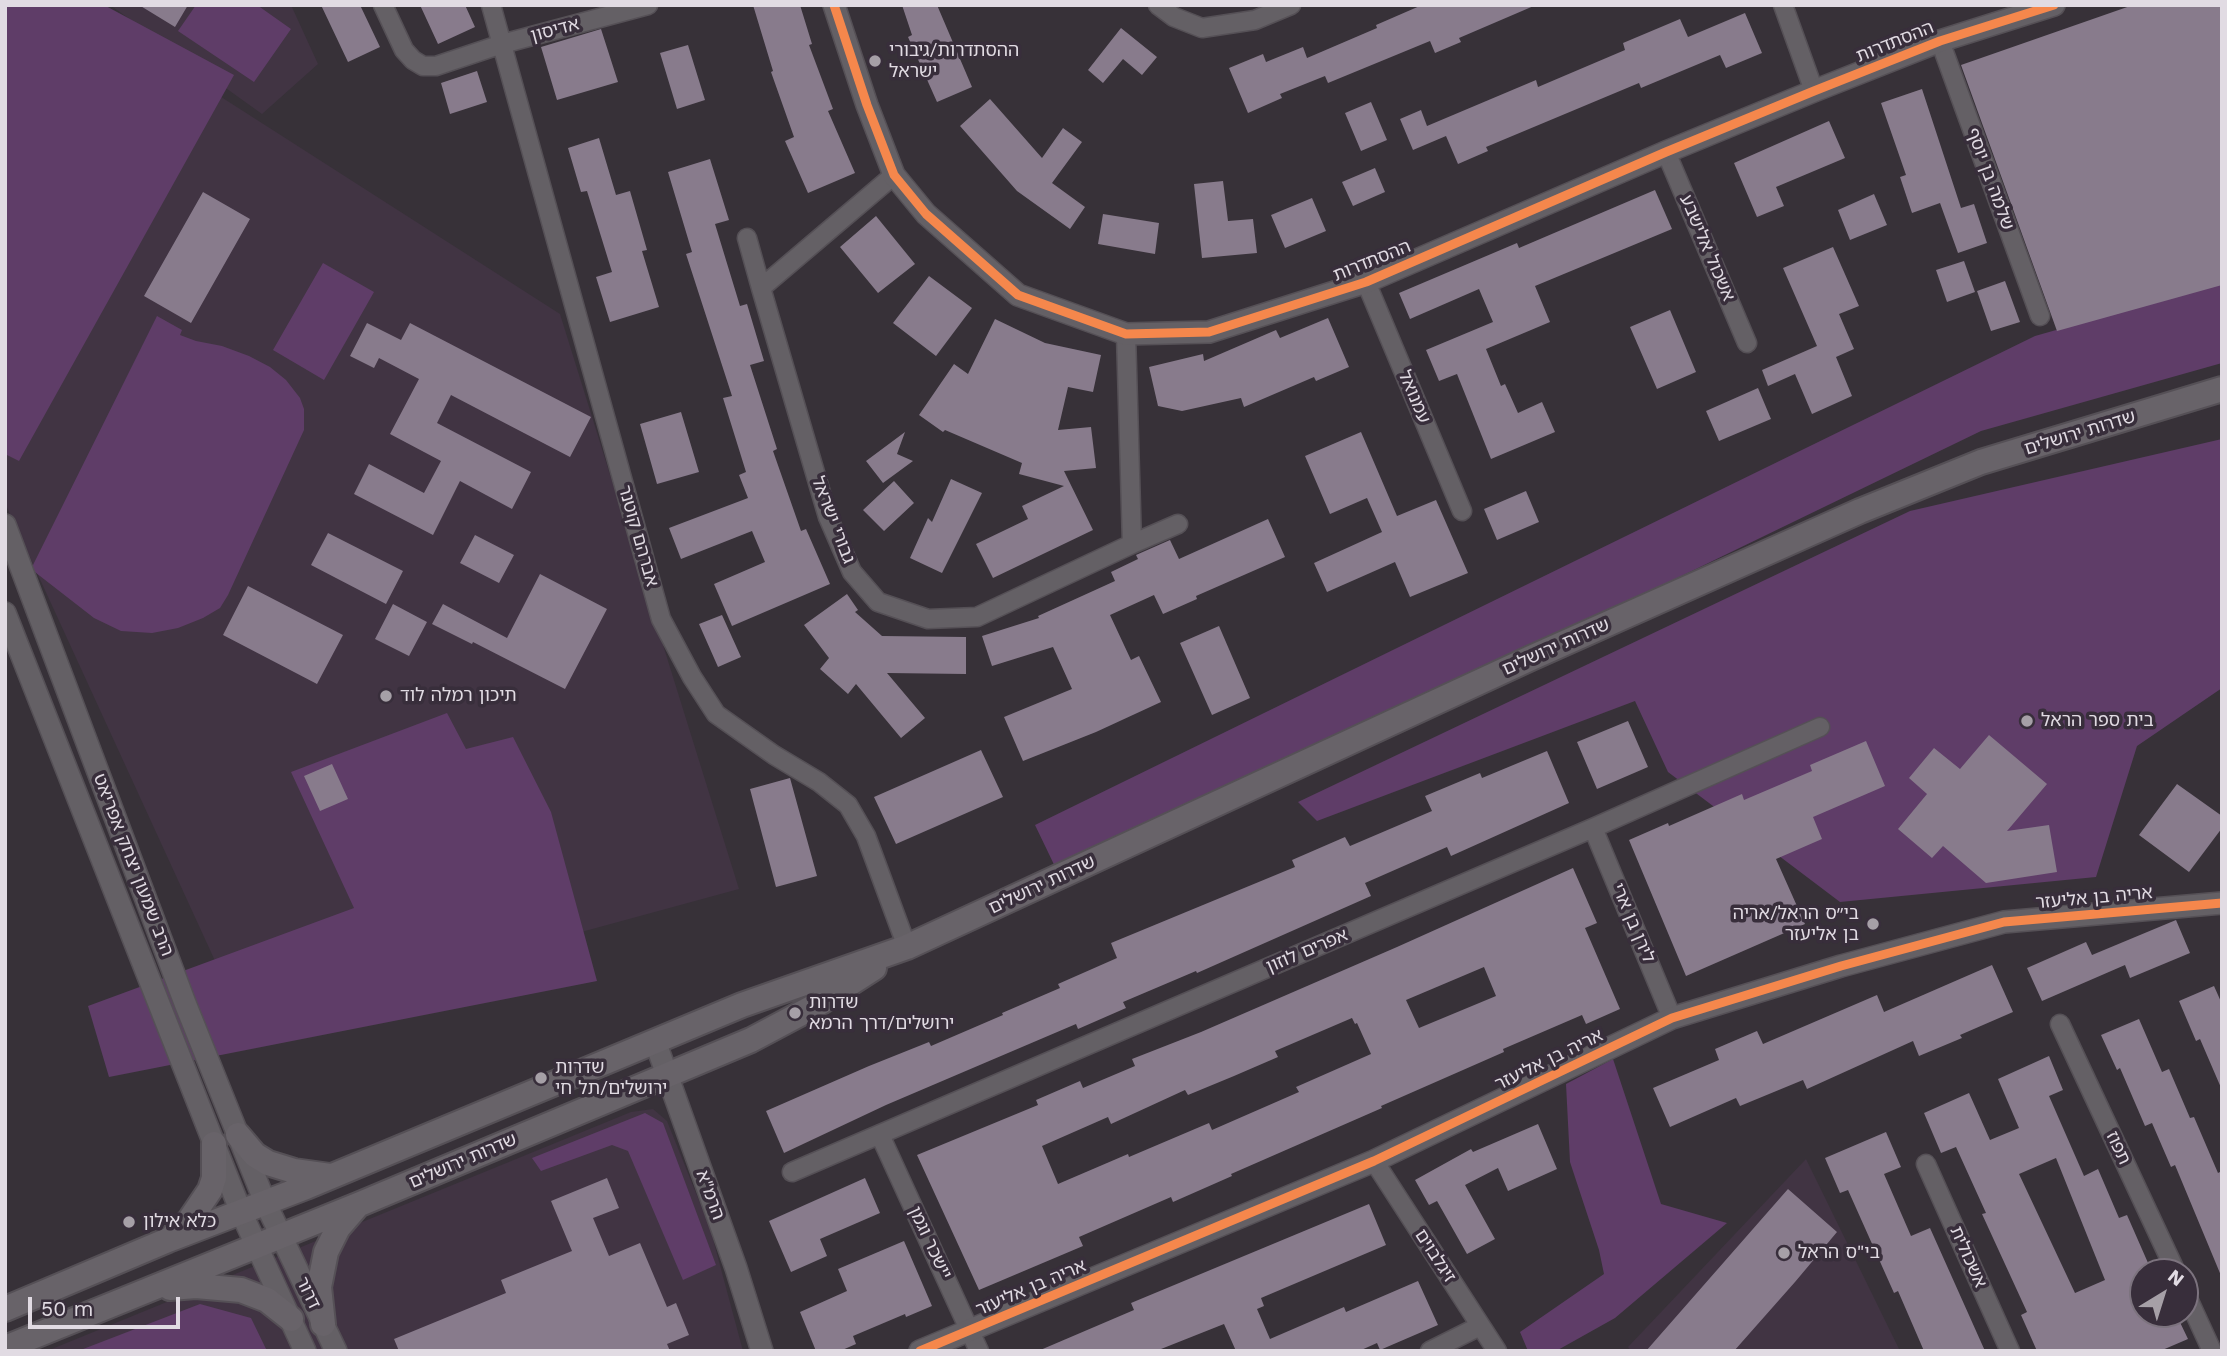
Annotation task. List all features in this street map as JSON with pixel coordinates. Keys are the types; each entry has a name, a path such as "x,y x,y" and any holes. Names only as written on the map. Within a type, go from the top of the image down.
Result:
{"main road":[{"name":"שדרות ירושלים","path":"5,1309 168,1240 331,1177 741,1005 907,947 1531,659 1860,511 1981,462 2222,389"},
{"name":"שדרות ירושלים","path":"5,1348 360,1204 751,1040 786,1022 907,947"},
{"path":"238,1135 255,1155 268,1163 293,1171 331,1177"},
{"path":"168,1240 189,1221 210,1190 214,1178 214,1144"},
{"path":"323,1324 319,1287 326,1251 338,1228 360,1204"},
{"path":"152,1289 196,1286 241,1290 267,1300 291,1319"}],"street":[{"name":"אדיסון","path":"383,5 404,50 413,60 424,66 436,66 502,44 648,5"},
{"name":"אברהם קוטנר","path":"491,5 661,619 692,677 716,714 774,755 819,782 848,805 866,836 907,947"},
{"name":"ההסתדרות","path":"834,5 867,105 894,175 926,214 1018,295 1126,334 1209,332 1366,282 1814,91 1940,41 2054,5"},
{"path":"1158,5 1174,17 1202,28 1255,20 1291,5"},
{"path":"1783,5 1814,91"},
{"name":"שלמה בן יוסף","path":"1940,41 2040,316"},
{"name":"אשכול אלישבע","path":"1666,152 1747,343"},
{"path":"761,288 894,175"},
{"name":"גבורי ישראל","path":"747,238 828,517 852,572 878,602 928,619 977,617 1178,524"},
{"name":"עמנואל","path":"1366,282 1462,511"},
{"path":"1126,334 1132,544"},
{"name":"הרב שמעון יצחק אפריאט","path":"5,525 185,1003 265,1202"},
{"name":"הרב שמעון יצחק אפריאט","path":"5,613 241,1212"},
{"name":"אפרים לוזון","path":"792,1172 1593,828 1820,727"},
{"name":"לירן בן ארי","path":"1593,828 1672,1018"},
{"name":"אריה בן אליעזר","path":"920,1351 1374,1161 1672,1018 1841,966 2004,922 2222,903"},
{"name":"תפוז","path":"2060,1024 2169,1258"},
{"name":"הרמ\"א","path":"655,1041 736,1269 762,1351"},
{"name":"יישכר וגמן","path":"880,1135 979,1351"},
{"name":"זיגלבוים","path":"1374,1161 1497,1351"},
{"name":"אשכולית","path":"1926,1164 2010,1351"},
{"name":"דרור","path":"265,1202 336,1351"},
{"name":"דרור","path":"241,1212 305,1351"},
{"path":"2199,1323 2212,1351"},
{"path":"1430,1351 1480,1326"}],"shaded area":[{"path":"5,5 104,5 234,75 19,461 5,454"},
{"path":"110,5 291,5 318,64 262,114"},
{"path":"196,5 257,5 291,29 254,82 178,31"},
{"name":"תיכון רמלה לוד","path":"204,86 560,314 739,889 244,1024 5,503 5,421"},
{"path":"323,263 374,292 324,380 273,350"},
{"path":"2222,283 2222,363 1981,431 1060,877 1035,825 2035,336"},
{"path":"157,316 182,330 180,335 222,346 270,367 286,380 300,398 304,409 304,430 220,608 178,628 152,633 121,631 94,618 31,569"},
{"path":"2222,439 2222,688 2137,746 2096,877 1840,902 1668,772 1635,701 1317,821 1298,802 1910,511"},
{"path":"447,713 466,749 513,737 551,812 597,981 109,1077 88,1006 354,908 291,772"},
{"path":"1613,1059 1661,1204 1727,1223 1615,1318 1556,1351 1528,1351 1520,1332 1604,1274 1599,1250 1570,1162 1566,1084"},
{"path":"653,1109 667,1121 710,1228 743,1351 47,1351 631,1112"},
{"path":"645,1113 663,1123 716,1265 683,1280 628,1151 612,1145 541,1171 532,1158"},
{"name":"בי\"ס הראל","path":"1806,1159 1900,1351 1631,1351 1628,1347"},
{"path":"200,1304 251,1318 267,1351 78,1351"}],"building":[{"path":"139,5 188,5 175,27"},
{"path":"321,5 360,5 380,47 348,62"},
{"path":"420,5 465,5 475,27 438,44"},
{"path":"753,5 800,5 812,44 809,45 833,109 828,111 855,173 808,193 785,141 794,137 771,72 773,71"},
{"path":"902,5 937,5 972,87 937,102 908,37 912,35"},
{"path":"1422,5 1536,5 1459,38 1461,42 1435,53 1430,41 1328,83 1325,76 1280,94 1282,98 1248,113 1229,68 1263,54 1266,62 1303,47 1307,58"},
{"path":"2133,5 2222,5 2222,285 2057,331 1961,65"},
{"path":"1745,13 1762,53 1726,68 1720,55 1641,88 1639,83 1486,147 1488,151 1458,164 1446,136 1413,150 1400,119 1421,110 1427,126 1536,80 1538,87 1625,50 1623,43 1680,19 1688,37"},
{"path":"1121,28 1157,57 1142,75 1123,59 1103,83 1088,70"},
{"path":"601,29 618,82 557,100 541,47"},
{"path":"688,45 705,100 677,109 660,53"},
{"path":"477,71 487,102 450,114 441,83"},
{"path":"1922,89 1961,208 1974,204 1987,243 1958,253 1940,203 1912,213 1900,177 1906,175 1881,103"},
{"path":"990,99 1042,158 1063,128 1082,142 1052,183 1085,207 1070,229 1017,191 960,126"},
{"path":"1371,102 1387,140 1361,151 1345,113"},
{"path":"1829,121 1845,158 1776,187 1784,206 1757,217 1734,163"},
{"path":"599,138 616,195 630,191 647,250 642,251 659,307 610,322 596,277 612,272 587,191 581,192 568,148"},
{"path":"710,159 729,220 715,224 740,306 747,304 764,361 750,365 777,449 773,451 801,531 806,529 830,584 732,626 714,584 765,562 752,531 681,559 669,528 748,498 739,475 746,472 723,398 732,396 686,254 692,252 668,172"},
{"path":"1375,168 1385,192 1353,206 1342,182"},
{"path":"1223,181 1228,221 1253,219 1257,253 1202,258 1194,184"},
{"path":"1655,190 1672,229 1535,286 1550,322 1486,349 1501,386 1505,384 1518,413 1542,402 1555,432 1491,459 1457,374 1439,381 1426,350 1493,322 1479,289 1410,319 1399,293 1517,243 1519,248"},
{"path":"203,192 250,219 191,323 144,296"},
{"path":"1874,194 1887,225 1850,240 1838,210"},
{"path":"1312,198 1326,231 1285,248 1271,215"},
{"path":"1103,214 1159,223 1155,254 1098,244"},
{"path":"876,216 915,264 878,293 840,247"},
{"path":"1833,247 1859,306 1839,314 1854,349 1836,357 1852,396 1812,414 1795,374 1768,386 1762,370 1817,346 1783,268"},
{"path":"1964,261 1975,292 1947,302 1936,270"},
{"path":"929,276 972,308 936,356 893,323"},
{"path":"2005,281 2020,322 1991,331 1977,291"},
{"path":"1670,310 1696,372 1657,389 1630,327"},
{"path":"1328,318 1349,367 1316,381 1314,377 1244,407 1241,398 1182,411 1158,406 1149,367 1203,354 1204,361 1276,330 1280,338"},
{"path":"995,319 1045,343 1101,355 1093,392 1068,387 1058,430 1091,427 1096,468 1064,471 1093,530 993,578 976,544 1028,519 1022,506 1064,486 1019,474 1022,463 945,430 943,432 919,415 954,364 968,374"},
{"path":"367,323 401,340 410,323 591,417 570,457 451,395 437,423 531,472 512,509 460,481 433,535 354,494 369,464 424,493 441,461 390,434 419,379 379,358 374,368 350,356"},
{"path":"1758,388 1771,419 1719,441 1706,411"},
{"path":"681,412 699,472 657,484 640,424"},
{"path":"905,432 897,454 913,461 883,483 866,461"},
{"path":"1361,432 1397,516 1436,500 1468,573 1410,597 1395,562 1327,592 1314,563 1382,532 1367,498 1330,514 1305,456"},
{"path":"951,479 982,493 942,573 910,558 928,518 932,522"},
{"path":"894,481 914,503 884,531 863,510"},
{"path":"1526,491 1539,522 1497,540 1484,509"},
{"path":"1268,519 1285,557 1196,596 1197,599 1163,614 1154,595 1110,615 1131,660 1139,656 1161,702 1023,761 1004,717 1072,689 1053,647 992,666 982,636 1039,618 1038,616 1115,581 1111,572 1138,559 1136,555 1170,540 1179,559"},
{"path":"328,533 403,571 386,604 311,565"},
{"path":"475,535 514,555 499,583 460,563"},
{"path":"540,574 607,609 565,689 432,624 443,604 507,638"},
{"path":"248,586 343,635 317,684 223,635"},
{"path":"847,594 858,610 855,612 882,636 966,637 966,674 887,673 925,718 901,738 856,684 848,694 820,669 829,658 804,625"},
{"path":"393,604 427,622 409,656 375,639"},
{"path":"722,615 741,657 718,667 699,624"},
{"path":"1219,626 1250,698 1212,715 1180,643"},
{"path":"1628,721 1648,767 1597,789 1577,742"},
{"path":"1989,735 2047,784 2007,831 2049,825 2057,872 1986,883 1943,846 1932,858 1898,829 1927,794 1909,778 1934,748 1960,769"},
{"path":"1866,741 1885,786 1813,817 1822,839 1776,859 1805,924 1686,976 1629,840 1668,823 1669,826 1742,794 1744,800 1812,771 1810,765"},
{"path":"981,750 1003,797 896,844 874,797"},
{"path":"1547,751 1569,803 1451,856 1447,847 1365,883 1371,896 1197,973 1196,971 1123,1002 1126,1008 1078,1029 1076,1024 886,1105 784,1153 766,1111 869,1066 929,1042 931,1046 1003,1015 1002,1013 1060,988 1058,984 1117,958 1111,943 1295,867 1292,860 1345,837 1350,846 1432,811 1425,796 1480,773 1482,778"},
{"path":"332,764 348,799 320,811 304,776"},
{"path":"790,778 817,876 776,887 750,789"},
{"path":"2177,784 2222,816 2222,828 2189,872 2139,835"},
{"path":"1573,868 1597,923 1585,928 1620,1009 1586,1024 1582,1015 1503,1049 1504,1052 1231,1174 1232,1176 1173,1202 1171,1197 1079,1237 1083,1246 979,1290 917,1155 1038,1105 1036,1100 1080,1081 1083,1088 1135,1066 1132,1059 1397,947","holes":["1484,967 1496,996 1419,1028 1406,1000","1352,1018 1371,1054 1296,1087 1299,1092 1212,1130 1209,1123 1058,1184 1042,1146 1108,1117 1111,1124 1185,1090 1188,1095 1278,1057 1275,1051"]},
{"path":"2176,920 2190,953 2130,978 2125,965 2042,1001 2027,968 2086,942 2092,955"},
{"path":"1992,965 2013,1012 1919,1056 1913,1041 1807,1089 1803,1080 1740,1106 1736,1098 1670,1127 1653,1088 1719,1060 1715,1049 1757,1031 1763,1044 1877,995 1884,1012"},
{"path":"2214,986 2222,1004 2222,1090 2200,1039 2196,1041 2179,1001"},
{"path":"2139,1019 2162,1072 2169,1069 2190,1118 2194,1117 2218,1173 2222,1171 2222,1278 2175,1165 2171,1167 2152,1123 2145,1126 2120,1068 2117,1070 2101,1035"},
{"path":"2049,1056 2063,1090 2049,1096 2084,1176 2098,1169 2119,1218 2127,1215 2146,1258 2129,1258 2129,1328 2183,1328 2188,1339 2160,1351 2037,1351 2021,1315 2027,1312 1982,1214 1986,1213 1956,1147 1941,1153 1924,1113 1969,1093 1990,1140 2019,1128 1998,1079","holes":["2056,1158 2105,1280 2075,1293 2019,1174"]},
{"path":"1538,1124 1557,1169 1508,1191 1498,1168 1465,1185 1495,1239 1467,1254 1437,1201 1429,1205 1415,1180 1471,1149 1473,1152"},
{"path":"1886,1132 1901,1167 1884,1174 1911,1236 1930,1228 1985,1351 1924,1351 1898,1291 1894,1293 1848,1190 1840,1193 1825,1158"},
{"path":"607,1178 619,1208 593,1218 609,1256 640,1243 667,1307 676,1303 689,1335 667,1344 670,1351 399,1351 394,1339 506,1293 501,1280 572,1251 551,1201"},
{"path":"865,1178 880,1213 820,1239 827,1256 791,1272 769,1221"},
{"path":"1788,1189 1837,1232 1795,1282 1734,1351 1646,1351"},
{"path":"1369,1204 1386,1245 1261,1298 1264,1306 1257,1309 1270,1339 1344,1307 1346,1312 1418,1281 1438,1325 1380,1350 1377,1343 1359,1351 1236,1351 1224,1324 1156,1351 1038,1351 1134,1310 1131,1303"},
{"path":"904,1241 932,1306 906,1317 905,1314 853,1336 856,1344 840,1351 816,1351 800,1312 847,1291 838,1269"}],"cycle path":[{"path":"834,5 867,105 894,175 926,214 1018,295 1126,334 1209,332 1366,282 1814,91 1940,41 2054,5"},
{"path":"920,1351 1374,1161 1672,1018 1841,966 2004,922 2222,903"}],"place":[{"name":"ההסתדרות/גיבורי ישראל","path":"875,61"},
{"name":"תיכון רמלה לוד","path":"386,696"},
{"name":"בית ספר הראל","path":"2027,721"},
{"name":"בי״ס הראל/אריה בן אליעזר","path":"1873,924"},
{"name":"שדרות ירושלים/דרך הרמא","path":"795,1013"},
{"name":"שדרות ירושלים/תל חי","path":"541,1078"},
{"name":"כלא אילון","path":"129,1222"},
{"name":"בי\"ס הראל","path":"1784,1253"}]}
